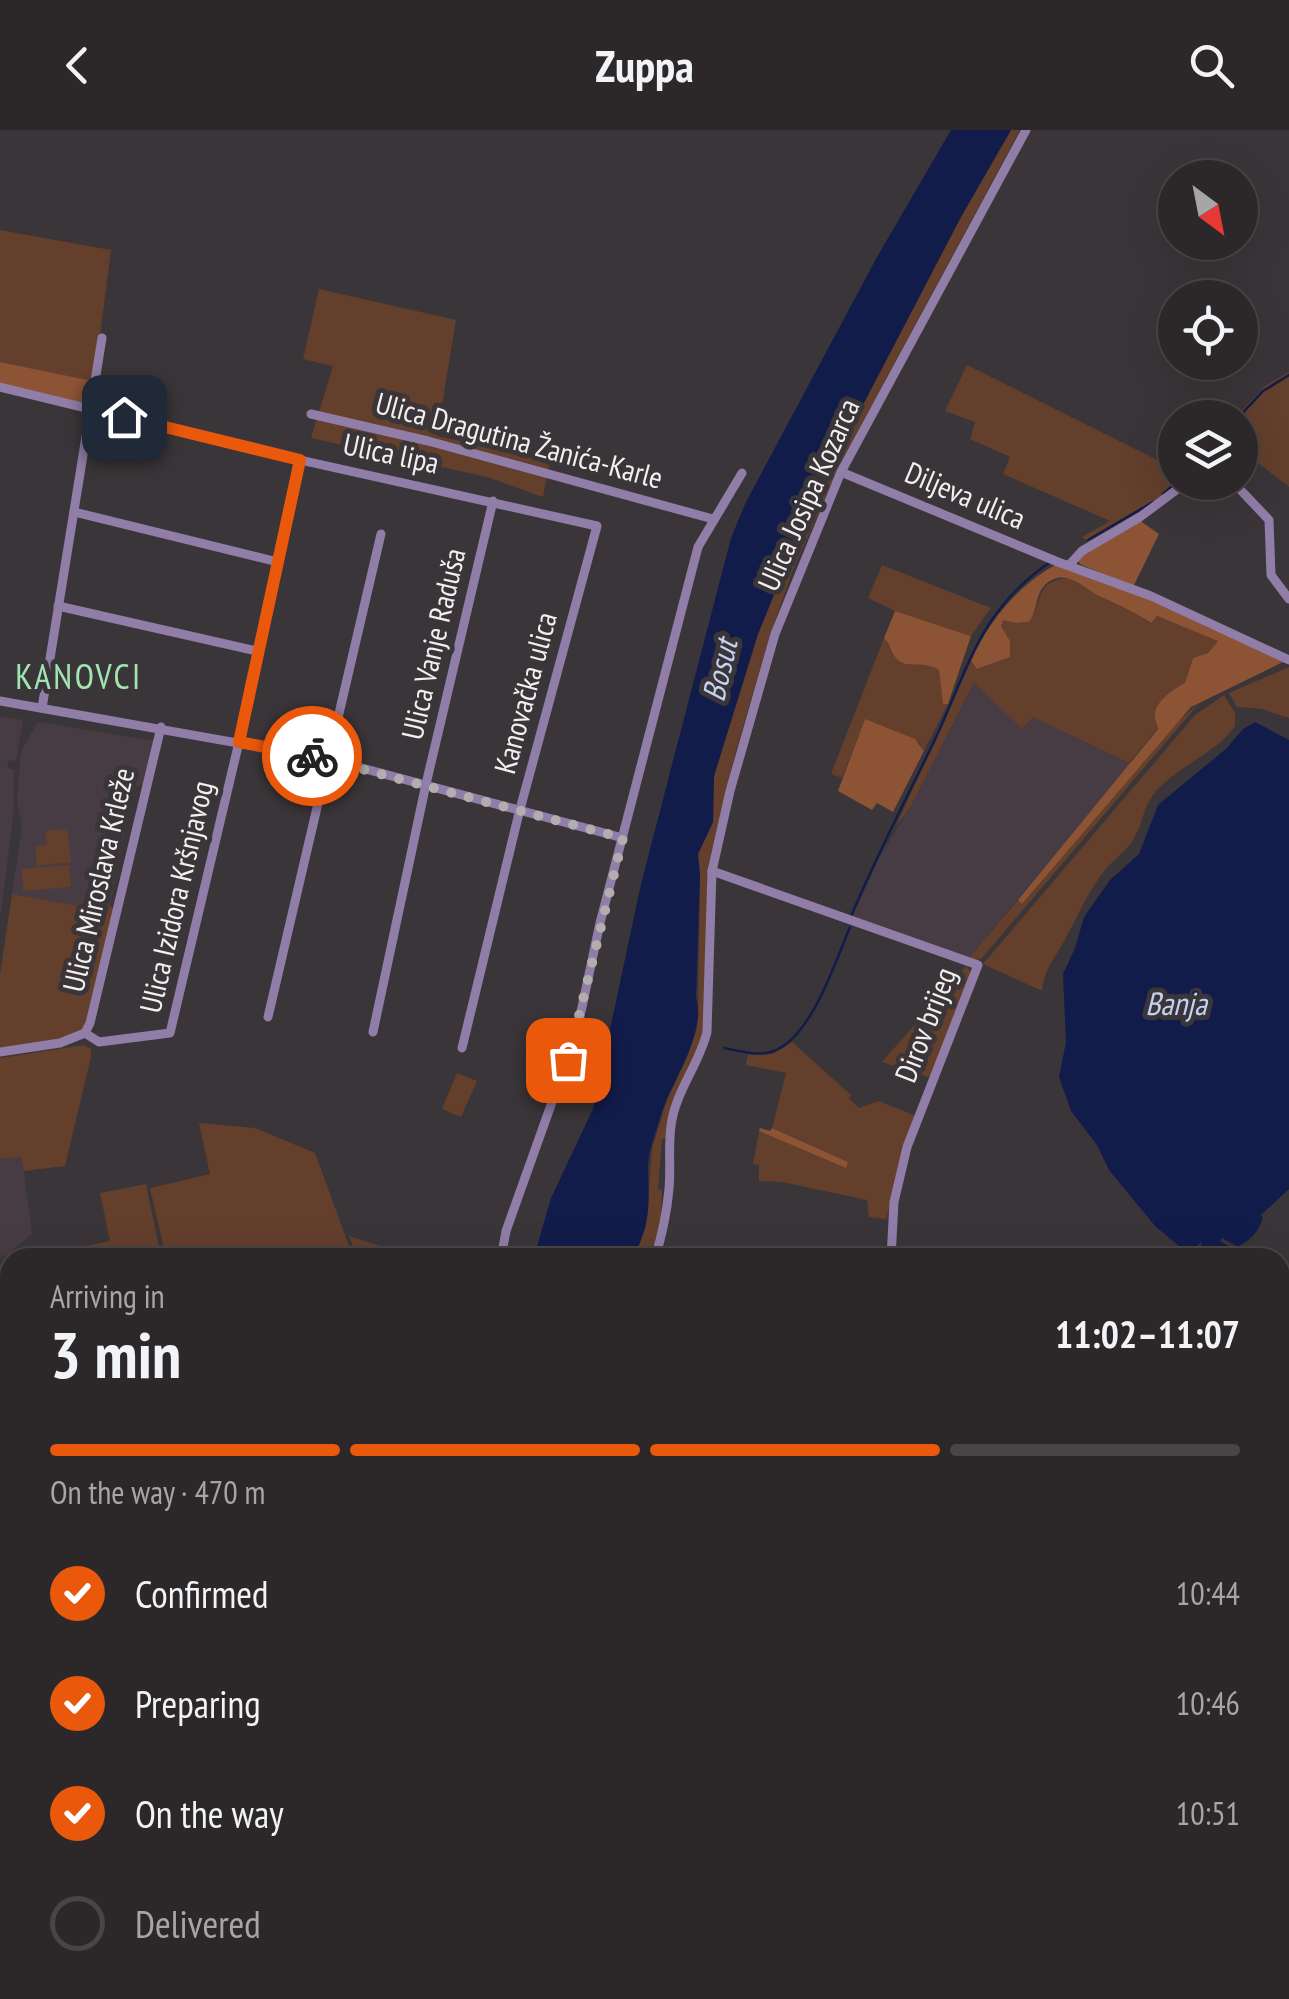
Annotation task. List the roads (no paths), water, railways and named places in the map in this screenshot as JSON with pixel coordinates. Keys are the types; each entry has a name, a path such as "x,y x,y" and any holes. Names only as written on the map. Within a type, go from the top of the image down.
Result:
{"street":[{"name":"Ulica Josipa Kozarca","path":"657,1248 669,1187 671,1126 678,1100 702,1054 707,1032 712,871 760,680 807,549 841,472 1026,130"},
{"path":"42,708 102,338"},
{"name":"Ulica lipa","path":"0,388 596,526"},
{"name":"Ulica Dragutina Žanića-Karle","path":"311,414 428,441 713,519"},
{"name":"Ulica Izidora Kršnjavog","path":"88,1036 170,1033 300,460"},
{"name":"Diljeva ulica","path":"841,472 1225,628 1289,660"},
{"path":"503,1248 576,1035 698,546 742,473"},
{"path":"1070,564 1073,557 1162,500"},
{"path":"1250,500 1269,520 1272,574 1289,599"},
{"name":"Ulica Vanje Raduša","path":"373,1032 426,784 493,502"},
{"path":"74,512 278,562"},
{"name":"Kanovačka ulica","path":"462,1048 519,812 596,526"},
{"path":"268,1017 381,534"},
{"path":"58,606 257,651"},
{"path":"0,701 328,759 623,838"},
{"name":"Ulica Miroslava Krleže","path":"88,1036 161,728"},
{"name":"Dirov brijeg","path":"712,871 978,965 907,1147 894,1202 892,1248"},
{"path":"0,1052 88,1036"}],"water":[{"name":"Bosut","path":"951,130 1011,130 961,217 810,506 758,634 714,776 713,822 698,854 697,1026 651,1147 648,1213 640,1244 638,1248 537,1248 551,1198 593,1109 641,884 731,538 746,502 877,257"},
{"name":"Banja","path":"1255,722 1289,740 1289,1189 1260,1216 1263,1217 1254,1235 1238,1247 1222,1238 1220,1241 1230,1248 1200,1248 1202,1242 1194,1248 1180,1247 1155,1226 1109,1170 1097,1145 1071,1111 1059,1077 1066,1042 1063,974 1084,917 1110,880 1139,854 1158,805 1227,748 1243,729"}],"waterway":[{"path":"1255,400 1289,375"},
{"path":"1088,540 1153,502"},
{"path":"852,914 976,646 1005,602 1049,563"},
{"path":"724,1048 754,1053 771,1052 785,1045 820,998 850,927"}],"district":[{"name":"KANOVCI","path":"79,677"}]}
